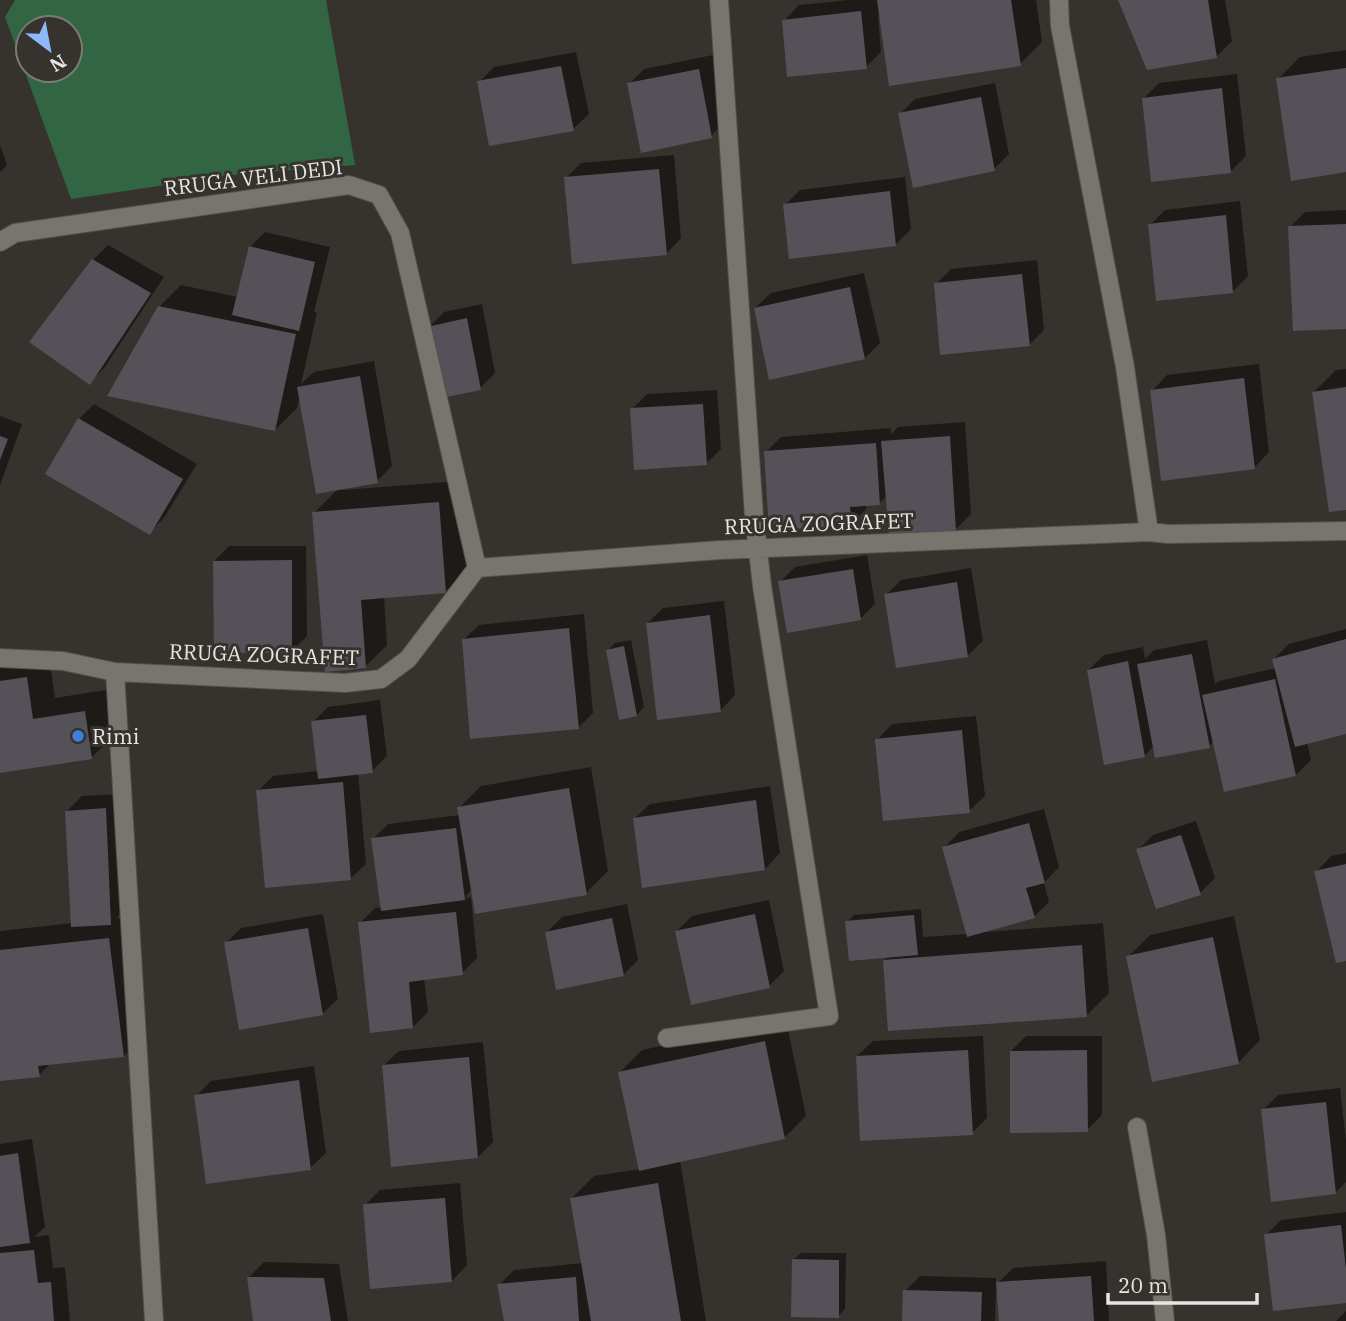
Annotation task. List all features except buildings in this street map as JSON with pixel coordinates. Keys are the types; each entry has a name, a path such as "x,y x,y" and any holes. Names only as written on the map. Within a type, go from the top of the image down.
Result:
{"street":[{"path":"667,1038 829,1016 762,586 753,502 719,0"},
{"path":"1059,0 1060,26 1125,367 1149,532"},
{"name":"RRUGA VELI DEDI","path":"0,242 15,233 349,185 379,195 400,233 477,568"},
{"name":"RRUGA ZOGRAFET","path":"115,672 345,683 381,679 408,659 477,568 759,548 1149,532 1346,531"},
{"path":"0,658 63,661 115,672 154,1321"},
{"path":"1137,1127 1158,1248 1165,1321"}],"green space":[{"path":"15,0 326,0 355,165 240,174 71,199 29,84 84,84 84,14 14,14 14,42 5,17"}],"place":[{"name":"Rimi","path":"78,736"}]}
